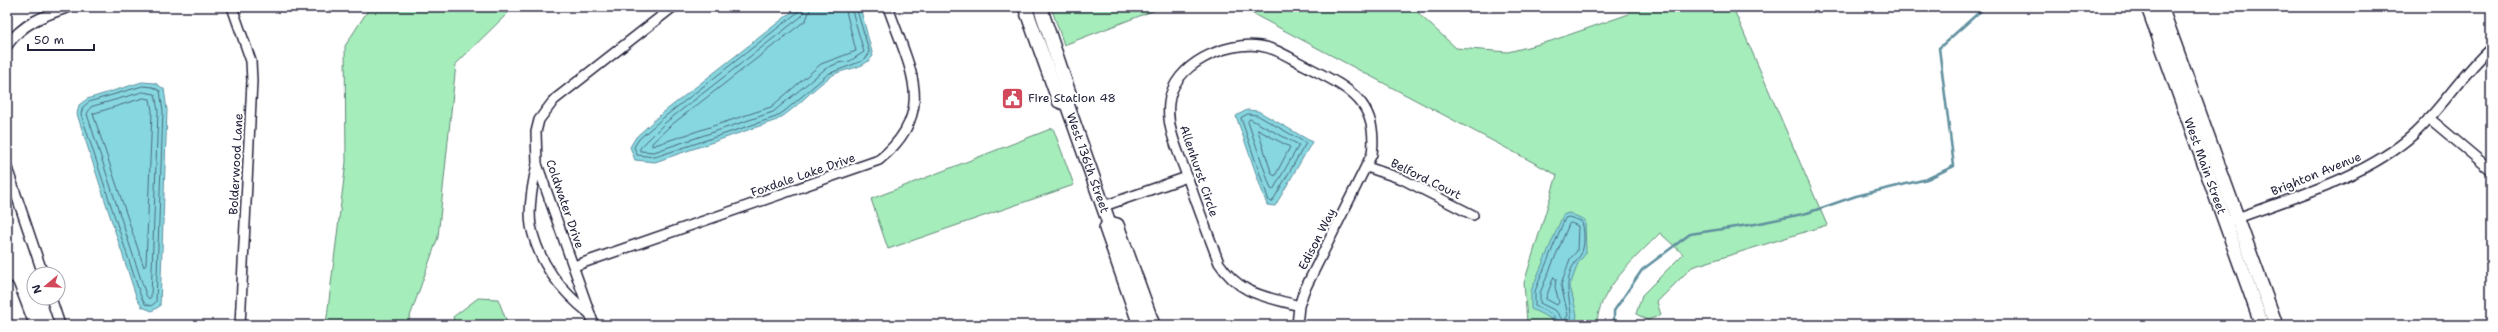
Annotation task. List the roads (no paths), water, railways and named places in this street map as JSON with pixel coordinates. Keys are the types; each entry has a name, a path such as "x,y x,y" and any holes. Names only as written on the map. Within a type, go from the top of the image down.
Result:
{"street":[{"path":"7,46 26,26 42,16 70,7"},
{"name":"Bolderwood Lane","path":"232,7 251,61 252,82 240,325"},
{"name":"Coldwater Drive","path":"594,325 537,164 536,132 540,120 554,100 673,7"},
{"name":"Foxdale Lake Drive","path":"574,266 861,168 879,160 888,153 902,139 910,125 915,91 888,7"},
{"name":"West 136th Street","path":"1025,7 1059,101 1067,104"},
{"name":"West 136th Street","path":"1040,7 1070,96 1067,104 1104,206 1109,223 1106,228 1140,325"},
{"name":"West Main Street","path":"2148,7 2225,222 2270,324"},
{"name":"West Main Street","path":"2162,7 2237,218 2270,324"},
{"name":"Allenhurst Circle","path":"1299,306 1247,291 1226,275 1219,264 1174,140 1169,118 1169,102 1173,88 1187,70 1201,59 1246,45 1272,49 1343,85 1354,94 1368,113 1372,122 1374,138 1367,167"},
{"name":"Brighton Avenue","path":"2225,222 2357,173 2396,149 2429,118 2471,67 2491,48"},
{"path":"2429,118 2491,170"},
{"path":"537,164 532,192 531,225 538,246 548,269 567,295 590,314"},
{"name":"Belford Court","path":"1367,167 1402,179 1473,215"},
{"name":"Edison Way","path":"1297,325 1299,306 1304,290 1367,167"},
{"path":"7,168 40,266"},
{"path":"1104,206 1187,177"},
{"name":"West 136th Street","path":"1109,223 1117,225 1153,325"},
{"path":"7,288 21,325"},
{"path":"54,306 60,325"}],"water":[{"path":"798,7 860,7 873,56 869,61 858,67 830,77 777,120 655,162 635,160 630,147 636,137 660,115"},
{"path":"142,82 155,83 164,89 167,110 160,306 152,311 142,307 137,299 77,114 79,105 87,99"},
{"path":"1247,110 1258,111 1312,142 1275,206 1267,205 1236,116"},
{"path":"1569,213 1585,220 1586,253 1578,263 1570,286 1577,315 1575,323 1555,325 1550,318 1531,309 1531,291 1563,215"}],"waterway":[{"path":"1614,325 1614,311 1642,270 1690,234 1755,224 1807,213 1856,196 1927,179 1954,166 1939,48 1985,7"}],"place":[{"name":"Fire Station 48","path":"1012,98"}]}
